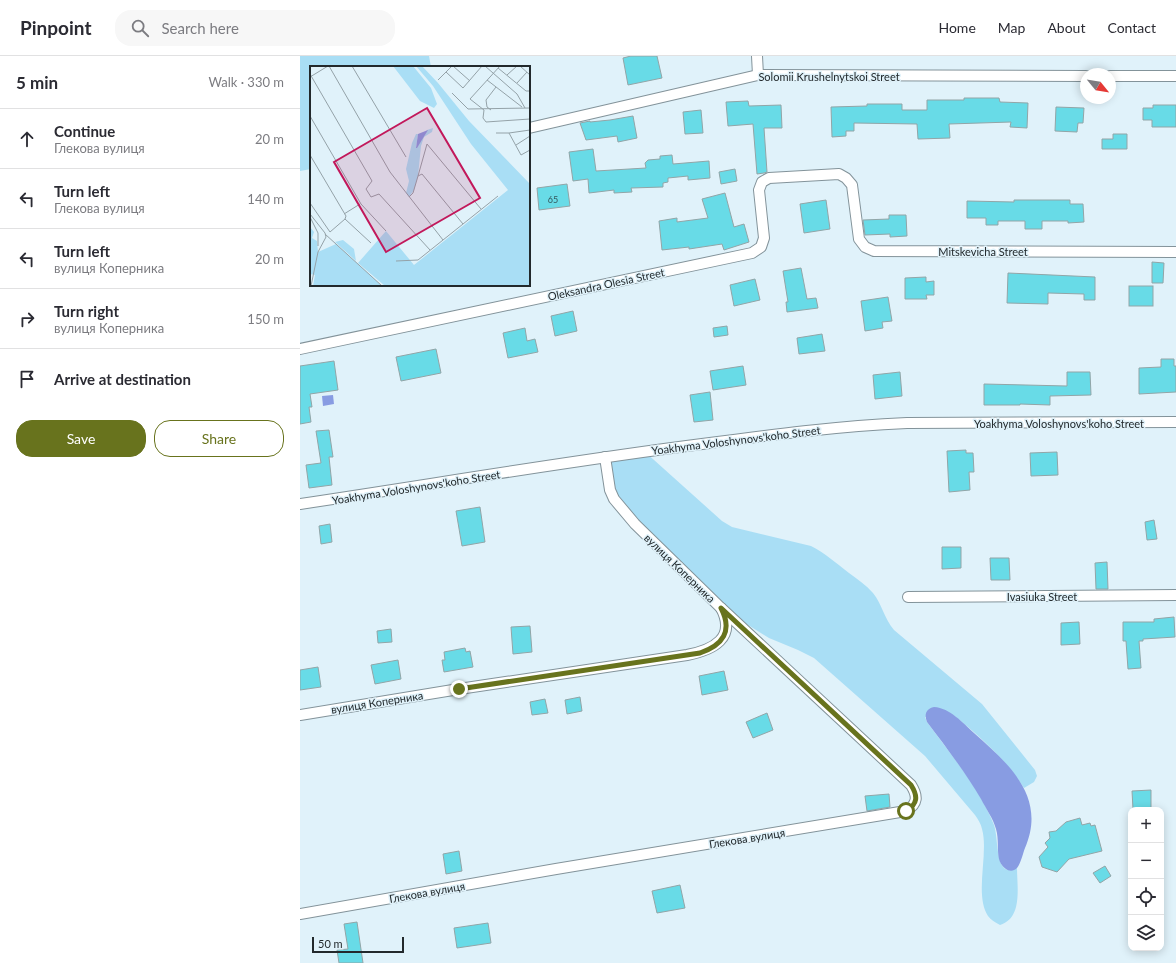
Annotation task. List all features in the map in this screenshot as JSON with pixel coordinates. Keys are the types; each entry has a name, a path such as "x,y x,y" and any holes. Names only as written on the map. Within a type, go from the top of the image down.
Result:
{"street":[{"path":"757,56 758,75"},
{"name":"Solomii Krushelnytskoi Street","path":"530,128 758,75 1080,76"},
{"path":"1116,76 1176,76"},
{"name":"Oleksandra Olesia Street","path":"300,349 752,253 761,247 764,238 759,190 762,182 768,178 839,174 846,178"},
{"name":"Mitskevicha Street","path":"846,178 852,185 859,239 865,247 874,251 1176,252"},
{"name":"Yoakhyma Voloshynovs'koho Street","path":"300,504 605,457 815,429 915,423 1176,422"},
{"name":"вулиця Коперника","path":"300,715 459,689 700,653 713,647 722,639 724,635 726,620 721,608 635,524 614,499 610,490 605,457"},
{"name":"Ivasiuka Street","path":"908,597 1176,595"},
{"name":"Глекова вулиця","path":"300,914 556,869 906,811 912,808 916,798 915,791 911,785 721,608"}],"shaded area":[{"path":"300,56 429,56 431,66 310,66 310,169 300,171"},
{"path":"644,451 722,521 732,527 811,546 826,555 864,585 876,597 894,630 982,704 1035,770 1037,776 1034,782 1024,788 1009,767 992,748 953,715 925,717 927,722 973,784 988,811 994,825 999,856 1004,868 1010,870 1017,868 1017,901 1012,916 1007,921 1000,925 996,923 988,916 984,907 982,897 984,839 982,827 975,815 925,756 814,658 769,638 721,608 614,499 605,457"}],"water":[{"path":"333,395 334,404 323,406 322,396"},
{"path":"934,707 951,713 1000,757 1021,783 1028,797 1031,813 1031,830 1021,861 1017,868 1012,871 1006,869 999,859 995,825 981,799 927,722 926,712"}],"building":[{"path":"631,56 657,56 662,78 628,85 623,58"},
{"path":"964,98 999,98 1000,102 1028,103 1027,128 1010,127 1011,122 949,124 950,138 918,139 917,124 854,123 854,131 846,131 846,136 832,137 831,107 867,106 867,104 902,104 902,110 927,110 927,100 964,100"},
{"path":"748,101 749,106 781,105 782,128 764,128 767,172 764,173 757,174 753,124 728,126 726,102"},
{"path":"1153,105 1176,105 1176,127 1152,127 1152,120 1143,120 1143,108 1153,108"},
{"path":"1056,107 1084,108 1083,123 1078,123 1077,132 1055,131"},
{"path":"701,110 703,133 685,134 683,112"},
{"path":"633,116 637,138 618,142 617,136 586,140 580,123 610,120"},
{"path":"1113,134 1127,134 1127,149 1102,149 1102,139 1113,139"},
{"path":"593,149 596,171 646,168 645,163 648,160 660,159 660,156 672,155 673,164 709,161 710,178 688,180 688,176 668,178 668,182 663,183 663,187 631,188 632,192 614,193 614,190 589,193 588,179 573,181 569,152"},
{"path":"735,169 737,181 721,184 719,172"},
{"path":"567,184 570,206 539,210 537,188"},
{"path":"725,193 734,227 744,224 749,242 724,250 722,244 689,249 689,247 662,250 659,221 677,218 677,222 708,218 702,199"},
{"path":"826,200 830,229 804,233 800,204"},
{"path":"1014,200 1070,200 1070,204 1083,204 1084,222 1068,223 1068,221 1042,221 1042,229 1025,229 1025,221 998,221 998,225 986,225 986,218 967,218 967,201 1014,202"},
{"path":"889,215 906,215 907,236 890,237 890,234 865,235 863,220 889,219"},
{"path":"1152,262 1164,263 1163,283 1152,283"},
{"path":"801,268 807,299 816,298 818,308 787,312 786,302 788,302 783,271"},
{"path":"1008,273 1095,277 1095,300 1084,300 1084,294 1048,293 1048,304 1007,303"},
{"path":"926,277 926,282 934,281 934,295 926,295 927,299 905,299 905,278"},
{"path":"755,279 760,300 734,306 730,285"},
{"path":"1129,286 1153,286 1153,306 1129,306"},
{"path":"888,297 892,321 882,322 883,328 865,331 861,301"},
{"path":"573,311 577,331 555,336 551,316"},
{"path":"727,326 728,335 714,337 713,328"},
{"path":"525,328 527,341 535,339 538,352 508,358 503,333"},
{"path":"822,334 825,351 799,354 797,338"},
{"path":"436,349 441,373 401,381 396,357"},
{"path":"1161,359 1174,359 1174,366 1176,366 1176,392 1139,394 1139,368 1161,367"},
{"path":"334,361 338,390 310,394 312,407 309,407 311,422 300,424 300,366"},
{"path":"743,366 746,385 713,390 710,371"},
{"path":"900,372 902,396 875,399 873,375"},
{"path":"1067,372 1090,372 1091,395 1050,396 1050,405 984,405 984,384 1067,386"},
{"path":"710,392 713,420 694,422 690,395"},
{"path":"329,430 333,457 329,457 332,485 309,488 306,465 321,463 316,431"},
{"path":"966,450 966,453 973,453 974,472 969,472 970,490 949,492 947,451"},
{"path":"1057,452 1058,475 1031,476 1030,453"},
{"path":"480,507 485,542 462,546 456,511"},
{"path":"1154,520 1157,539 1147,540 1145,522"},
{"path":"330,524 332,542 321,544 319,526"},
{"path":"942,547 961,547 961,568 942,569"},
{"path":"990,558 1009,558 1010,580 991,580"},
{"path":"1107,562 1108,589 1096,589 1095,563"},
{"path":"1174,617 1175,637 1143,639 1143,641 1139,641 1141,668 1128,669 1126,641 1123,641 1123,622 1154,622 1154,619"},
{"path":"1079,622 1080,644 1061,645 1061,623"},
{"path":"530,626 532,652 513,654 511,627"},
{"path":"391,629 392,642 378,643 377,631"},
{"path":"465,648 466,652 470,651 473,667 444,672 442,660 445,660 444,652"},
{"path":"398,660 401,679 375,684 371,665"},
{"path":"318,667 321,687 300,690 300,670"},
{"path":"724,671 728,690 702,695 699,676"},
{"path":"580,697 582,711 567,714 565,700"},
{"path":"545,699 548,713 532,715 530,702"},
{"path":"767,713 773,730 753,738 746,722"},
{"path":"1151,790 1151,807 1133,807 1132,791"},
{"path":"889,794 890,807 867,811 865,796"},
{"path":"1080,818 1082,825 1090,823 1091,826 1095,825 1102,851 1069,859 1057,872 1042,867 1039,857 1048,847 1045,843 1050,838 1049,832 1056,831 1066,822"},
{"path":"459,851 462,871 446,874 443,854"},
{"path":"1105,866 1111,876 1100,883 1093,873"},
{"path":"680,885 685,908 657,913 652,891"},
{"path":"357,922 363,963 339,963 337,950 348,949 344,924"},
{"path":"488,923 491,943 457,948 454,928"}],"route":[{"path":"459,689 700,653 713,647 722,639 724,635 726,620 721,608 911,785 915,791 916,798 912,808 906,811"}]}
